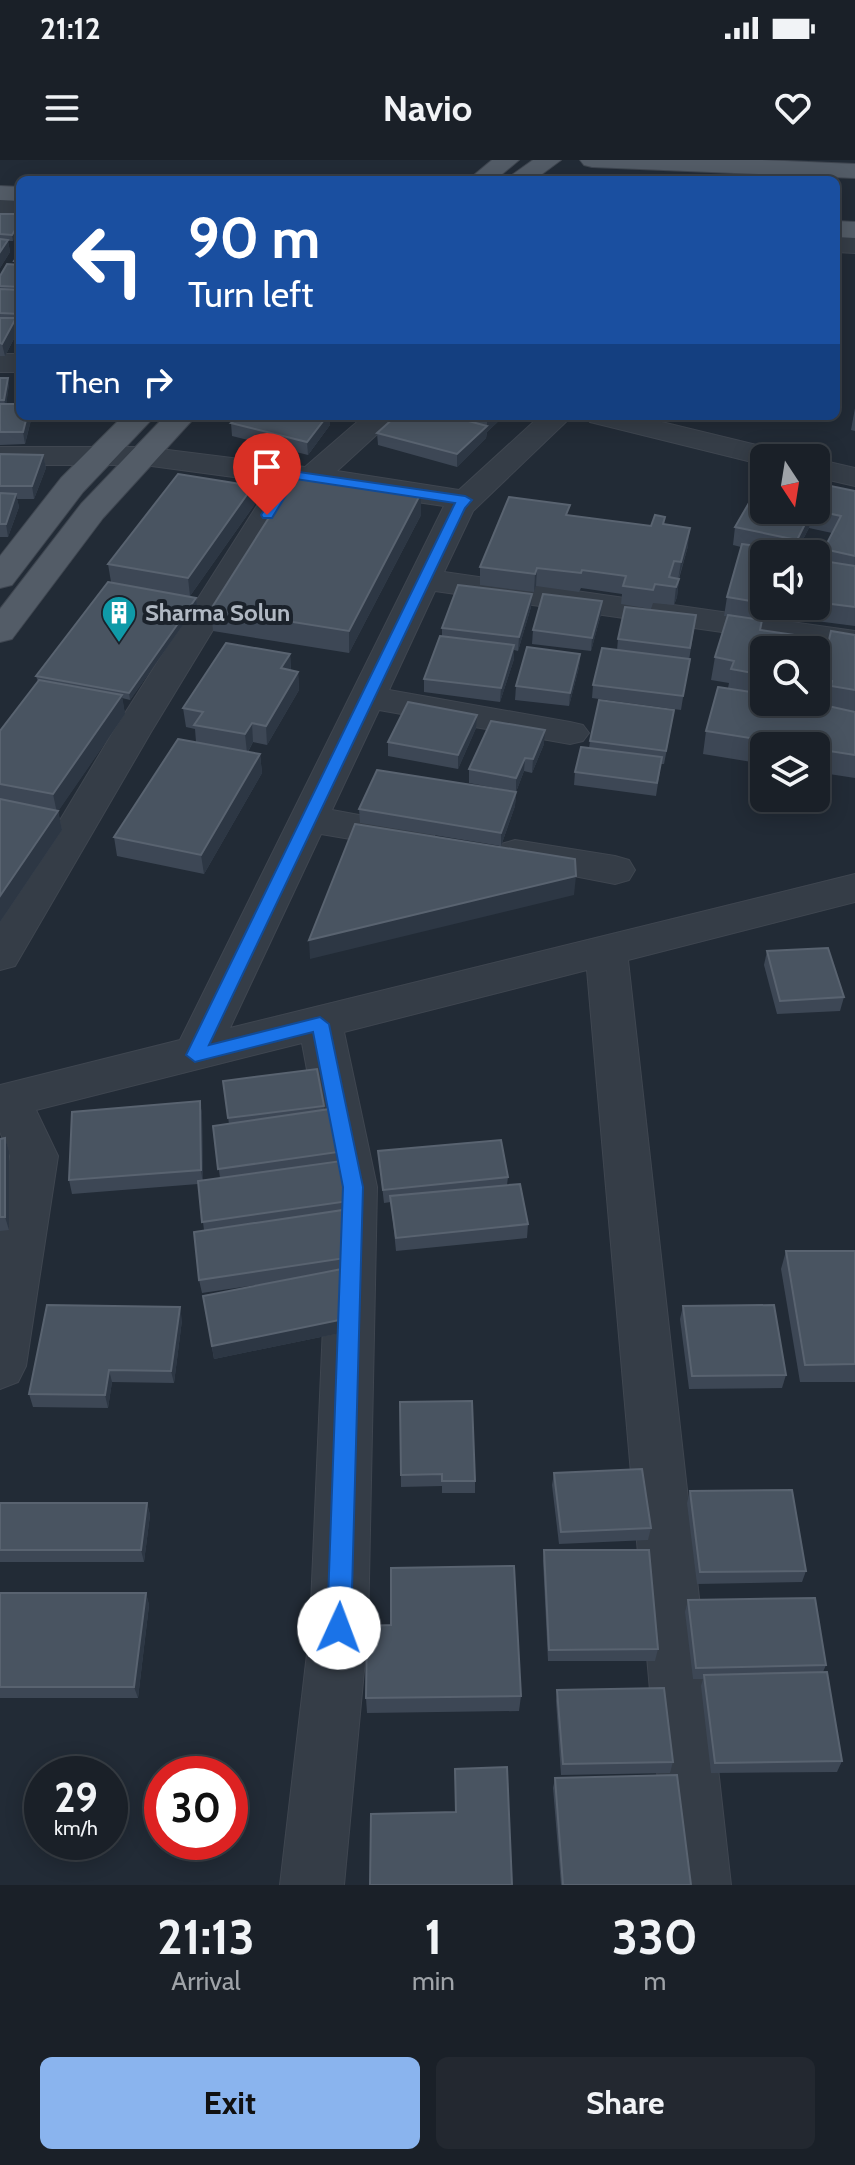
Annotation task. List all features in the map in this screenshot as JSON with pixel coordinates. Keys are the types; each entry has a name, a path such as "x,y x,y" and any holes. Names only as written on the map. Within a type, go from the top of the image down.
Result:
{"main road":[{"path":"485,176 507,160"},
{"path":"523,176 549,160"},
{"path":"592,160 855,171"},
{"path":"0,578 72,485 136,420"},
{"path":"0,631 92,511 177,420"}],"street":[{"path":"0,955 132,732 302,476 377,420"},
{"path":"195,1055 459,507 553,420"},
{"path":"617,420 750,452"},
{"path":"0,456 144,456 465,500"},
{"path":"830,471 855,477"},
{"path":"423,579 855,641"},
{"path":"366,697 570,733"},
{"path":"307,819 615,870"},
{"path":"0,1366 34,1156 5,1102 855,888"},
{"path":"606,951 699,1885"},
{"path":"312,1885 339,1628 353,1187 320,1024"}],"building":[{"path":"0,214 16,214 16,228 12,235 0,234"},
{"path":"0,239 8,240 0,252"},
{"path":"7,264 16,265 16,287 0,286 0,276"},
{"path":"0,289 16,290 16,314 0,313"},
{"path":"0,318 16,318 2,344 0,343"},
{"path":"0,378 8,378 4,400 0,400"},
{"path":"0,404 16,404 16,420 26,420 23,432 0,432"},
{"path":"235,420 324,420 307,442 231,423"},
{"path":"392,420 465,420 487,426 457,454 377,433"},
{"path":"0,454 43,455 32,486 0,486"},
{"path":"178,474 253,486 188,578 108,564"},
{"path":"296,475 421,493 349,631 211,609"},
{"path":"830,486 855,491 855,556 830,550 829,540 841,516 830,514"},
{"path":"0,493 16,494 6,524 0,524"},
{"path":"509,497 570,505 566,515 651,526 655,515 665,517 663,524 690,528 681,562 674,561 669,577 679,579 676,587 655,584 653,590 623,586 626,576 582,570 581,573 537,568 535,574 480,567"},
{"path":"750,501 750,524 805,524 797,540 735,527"},
{"path":"742,544 750,545 750,601 727,597"},
{"path":"830,562 855,566 855,607 830,604"},
{"name":"Sharma Solun","path":"108,582 196,598 129,693 36,676"},
{"path":"458,585 532,594 519,637 442,628"},
{"path":"543,594 602,601 592,638 533,630"},
{"path":"625,607 696,615 690,648 618,639"},
{"path":"728,615 762,620 760,630 801,636 750,636 750,672 731,669 734,661 715,657"},
{"path":"831,631 855,635 855,690 831,686"},
{"path":"440,636 514,645 501,688 424,679"},
{"path":"226,643 290,654 281,668 298,672 266,726 252,723 245,734 194,725 203,712 183,708"},
{"path":"527,647 580,654 570,693 516,686"},
{"path":"602,648 690,659 683,696 593,685"},
{"path":"39,680 122,695 53,794 0,784 0,731"},
{"path":"718,687 750,692 750,716 830,716 830,706 855,712 855,755 830,751 830,732 750,732 750,738 706,731"},
{"path":"599,700 674,710 666,751 590,741"},
{"path":"408,702 477,715 458,755 388,742"},
{"path":"491,721 545,730 533,759 525,758 516,778 469,769"},
{"path":"178,739 260,754 201,855 114,837"},
{"path":"581,747 662,757 657,783 575,772"},
{"path":"377,770 516,792 501,833 359,809"},
{"path":"0,799 58,811 0,896"},
{"path":"355,824 575,859 576,876 309,940"},
{"path":"828,948 844,997 780,1001 767,951"},
{"path":"317,1069 324,1106 228,1118 223,1081"},
{"path":"200,1101 201,1170 69,1180 72,1112"},
{"path":"330,1109 338,1152 218,1169 213,1126"},
{"path":"5,1138 5,1217 0,1217 0,1139"},
{"path":"501,1140 508,1177 383,1190 378,1151"},
{"path":"341,1161 349,1201 202,1222 198,1181"},
{"path":"520,1184 528,1224 396,1238 390,1196"},
{"path":"343,1210 352,1257 199,1280 194,1232"},
{"path":"786,1251 855,1251 855,1364 805,1365"},
{"path":"342,1269 354,1317 212,1346 203,1296"},
{"path":"47,1305 180,1307 171,1371 109,1370 105,1395 29,1394"},
{"path":"774,1305 786,1375 692,1376 683,1306"},
{"path":"472,1401 475,1481 442,1481 442,1474 401,1475 400,1402"},
{"path":"642,1469 651,1528 561,1532 554,1473"},
{"path":"792,1490 806,1571 700,1572 690,1491"},
{"path":"0,1503 147,1503 141,1550 0,1550"},
{"path":"544,1550 649,1550 658,1649 549,1650"},
{"path":"514,1566 521,1696 366,1698 367,1626 391,1625 391,1568"},
{"path":"0,1593 146,1593 134,1687 0,1687"},
{"path":"815,1598 826,1665 696,1668 688,1600"},
{"path":"827,1672 842,1761 715,1763 704,1675"},
{"path":"664,1688 673,1762 563,1764 557,1690"},
{"path":"507,1767 512,1885 370,1885 371,1814 456,1812 455,1769"},
{"path":"677,1775 691,1885 563,1885 555,1778"}],"place":[{"name":"Sharma Solun","path":"119,644"}],"route":[{"path":"267,515 292,475 465,500 268,898 195,1055 320,1024 353,1187 339,1628"}]}
